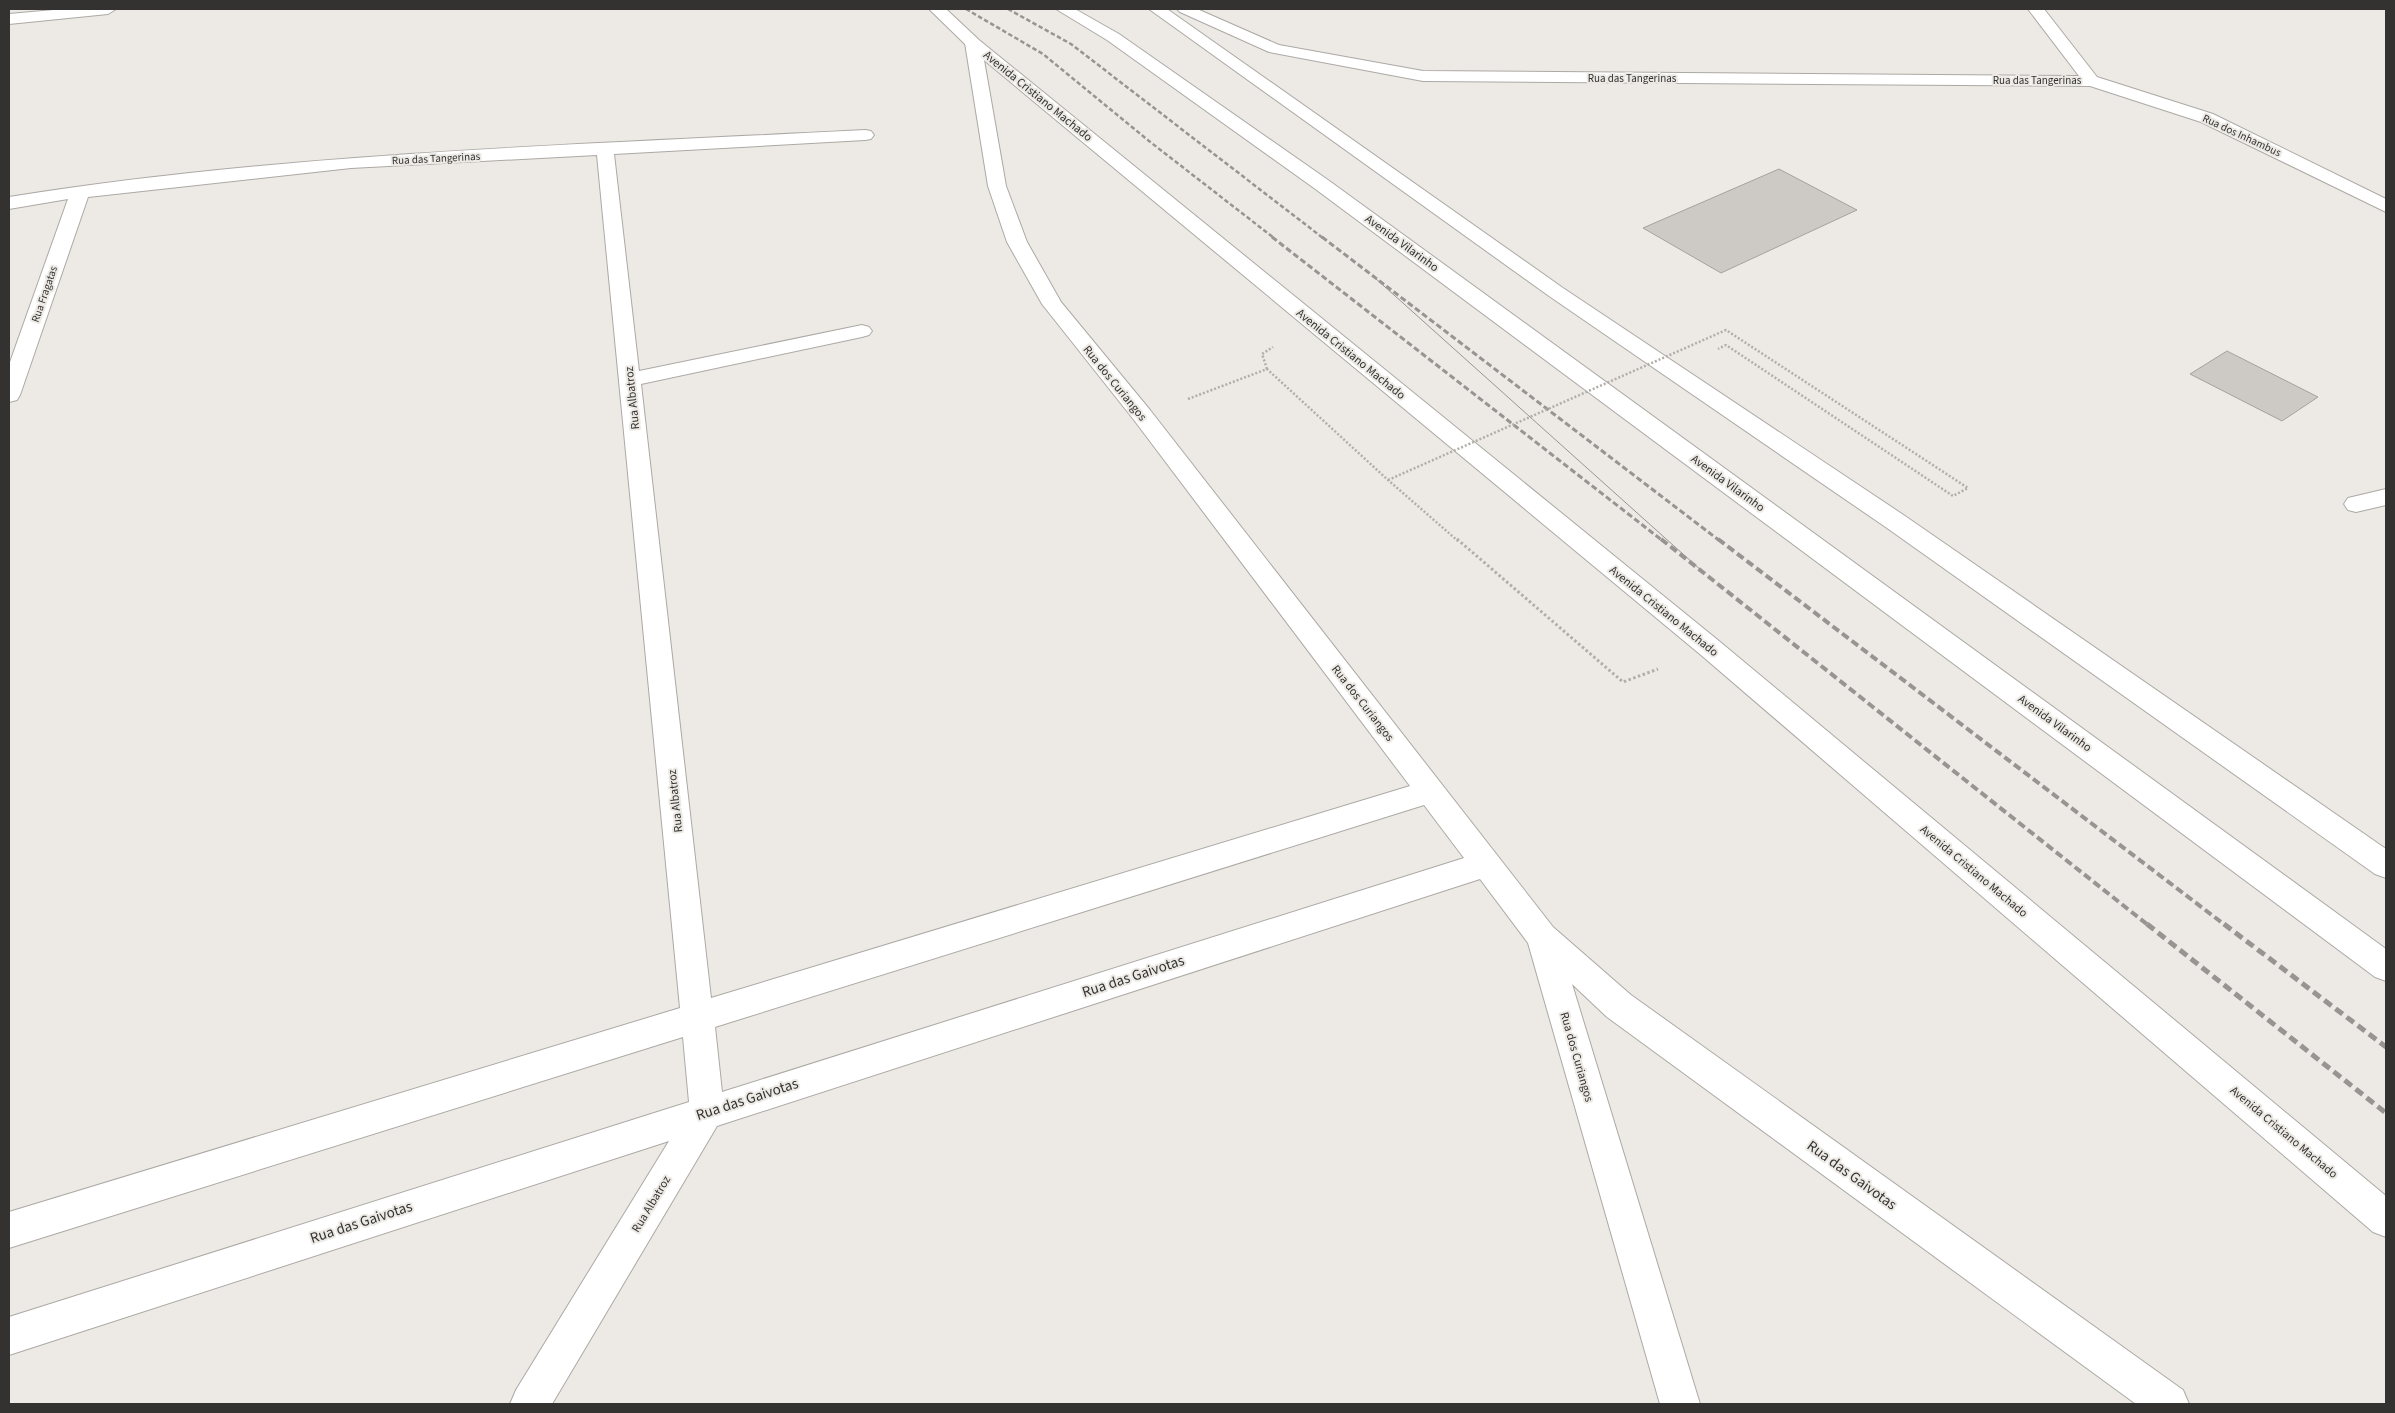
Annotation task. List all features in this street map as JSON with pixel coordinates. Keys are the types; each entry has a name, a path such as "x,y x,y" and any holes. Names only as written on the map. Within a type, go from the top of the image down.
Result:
{"main road":[{"path":"9,20 108,9"},
{"path":"926,9 940,11"},
{"name":"Avenida Vilarinho","path":"1064,9 1113,37 1321,184 2386,966"},
{"path":"1157,9 1556,292 1896,522 2386,865"},
{"name":"Rua das Tangerinas","path":"1185,9 1276,49 1422,76 2091,81"},
{"path":"2036,9 2091,81"},
{"name":"Avenida Cristiano Machado","path":"940,11 973,43 1710,648 2386,1219"},
{"name":"Rua dos Curiangos","path":"973,43 997,186 1017,242 1052,304 1142,415 1542,937 1680,1404"},
{"name":"Rua dos Inhambus","path":"2091,81 2207,118 2386,206"},
{"name":"Rua das Tangerinas","path":"9,203 80,192 351,163 865,135"},
{"name":"Rua Albatroz","path":"530,1404 707,1111 699,1018 605,150"},
{"name":"Rua Fragatas","path":"9,395 80,192"},
{"path":"630,380 862,331"},
{"path":"2356,504 2386,497"},
{"path":"9,1230 1431,791"},
{"name":"Rua das Gaivotas","path":"9,1336 707,1111 1486,864"},
{"name":"Rua das Gaivotas","path":"1542,937 1619,1006 2169,1404"}],"path":[{"path":"1388,480 1726,330 1968,488 1953,496 1726,346 1718,349"},
{"path":"1142,415 1267,369 1388,480 1623,682 1710,648"}],"building":[{"path":"1779,169 1857,210 1721,273 1643,228"},
{"path":"2227,351 2318,397 2282,421 2190,374"}],"tram line":[{"path":"1375,278 1703,572"}],"railway":[{"path":"966,9 1043,54 1149,141 1274,238"},
{"path":"1008,9 1071,44 1323,238"},
{"path":"1272,237 1663,541"},
{"path":"1322,237 1720,541"},
{"path":"1661,539 2148,925"},
{"path":"1718,539 2225,925"},
{"path":"2147,924 2386,1113"},
{"path":"2224,924 2386,1047"}]}
